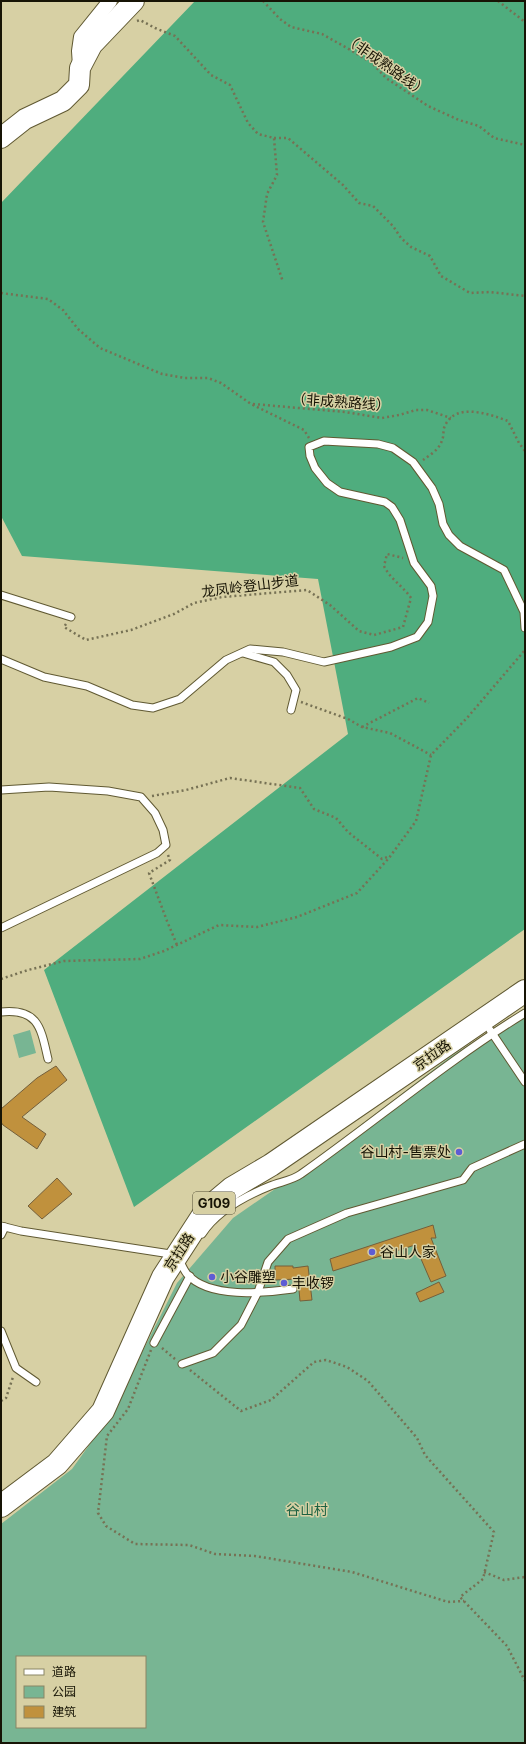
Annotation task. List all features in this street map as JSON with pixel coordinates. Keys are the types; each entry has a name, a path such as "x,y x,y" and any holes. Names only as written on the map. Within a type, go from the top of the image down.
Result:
{"highway":[{"name":"京拉路","path":"1,1506 57,1464 103,1411 163,1277 182,1260 207,1209 232,1188 271,1165 488,1026 525,991"}],"street":[{"path":"1,138 25,119 62,101 79,85 79,51 81,37 110,1"},
{"path":"80,68 92,45 134,1"}],"lane":[{"path":"1,659 44,677 87,686 132,705 153,708 180,699 226,660 250,649 283,652 324,662 391,647 417,637 428,622 433,596 431,586 414,563 400,520 392,507 385,502 340,492 327,483 315,468 310,456 309,447 324,441 378,444 393,448 413,462 432,488 439,504 443,524 449,536 460,546 504,570 524,612 525,628"},
{"path":"1,595 71,617"},
{"path":"243,653 274,662 287,675 296,690 291,710"},
{"path":"1,790 49,787 108,791 141,797 155,813 163,830 166,845 156,853 1,928"},
{"path":"1,1012 12,1011 30,1016 40,1027 48,1059"},
{"path":"197,1243 204,1232 224,1210 257,1191 300,1175 409,1093 488,1026 525,1013"},
{"path":"488,1026 525,1082"},
{"path":"182,1364 213,1353 241,1325 258,1292 268,1262 288,1239 347,1213 463,1180 472,1168 525,1144"},
{"path":"1,1235 3,1226 21,1231 182,1260 186,1274 206,1287 222,1291 258,1292 293,1289"},
{"path":"154,1343 190,1276"},
{"path":"1,1331 16,1368 36,1382"}],"path":[{"name":"（非成熟路线）","path":"263,1 280,19 291,27 322,34 347,48 372,63 386,78 428,106 459,120 480,126 494,138 525,145"},
{"path":"498,1 525,22"},
{"path":"134,21 140,20 155,28 176,36 211,75 230,85 248,123 258,134 274,138 288,138 342,185 359,203 373,206 393,226 400,238 411,247 430,256 441,276 470,293 490,292 525,296"},
{"path":"274,138 277,175 267,194 263,222 284,282"},
{"path":"1,294 48,299 63,310 78,329 100,348 162,374 185,378 208,378 221,384 251,404 304,430 314,445"},
{"name":"（非成熟路线）","path":"251,404 345,412 382,418 416,410 427,410 451,418"},
{"path":"413,462 423,460 433,452 442,442 444,428 451,418 466,411 487,413 508,421 519,443 525,451"},
{"name":"龙凤岭登山步道","path":"71,617 64,627 86,640 131,630 174,614 194,603 222,597 307,590 330,605 359,631 374,635 403,627 411,598 406,591 387,573 384,566 387,554 399,556 414,563"},
{"path":"1,980 28,970 64,961 140,959 164,951 219,925 257,927 297,917 357,893 391,855 416,821 431,755 467,718 525,650"},
{"path":"362,727 418,698 429,703"},
{"path":"294,699 348,719 362,727 390,733 431,755"},
{"path":"141,797 186,790 230,778 300,788 314,809 336,818 348,832 382,859 391,855"},
{"path":"166,845 170,860 149,874 166,921 177,945"},
{"path":"464,1601 448,1602 352,1572 255,1556 215,1554 189,1545 135,1544 106,1526 98,1512 107,1436 128,1409 154,1343 241,1411 271,1400 314,1362 326,1360 347,1366 368,1381 417,1438 425,1455 494,1532 483,1579 460,1597 464,1601 507,1646 525,1681"},
{"path":"1,1401 6,1398 16,1368"},
{"path":"484,1572 504,1580 525,1577"}],"green space":[{"path":"195,1 525,1 525,929 134,1207 44,970 348,734 318,579 22,556 1,516 1,203"},
{"name":"谷山村","path":"525,1008 525,1743 1,1743 1,1524 72,1469 110,1416 177,1283 233,1218 298,1173 450,1057"},
{"path":"30,1030 36,1053 19,1058 13,1035"}],"building":[{"path":"56,1066 67,1080 22,1117 46,1134 37,1149 3,1125 1,1122 1,1109 37,1078"},
{"path":"57,1178 72,1194 42,1219 28,1206"},
{"name":"谷山人家","path":"433,1225 436,1238 431,1238 446,1276 431,1282 415,1245 333,1271 330,1259"},
{"path":"275,1266 293,1266 293,1268 308,1266 312,1300 300,1301 298,1279 275,1280"},
{"path":"439,1282 444,1292 420,1302 416,1293"}],"place":[{"name":"谷山村-售票处","path":"459,1152"},
{"name":"谷山人家","path":"372,1252"},
{"name":"小谷雕塑","path":"212,1277"},
{"name":"丰收锣","path":"284,1283"}]}
